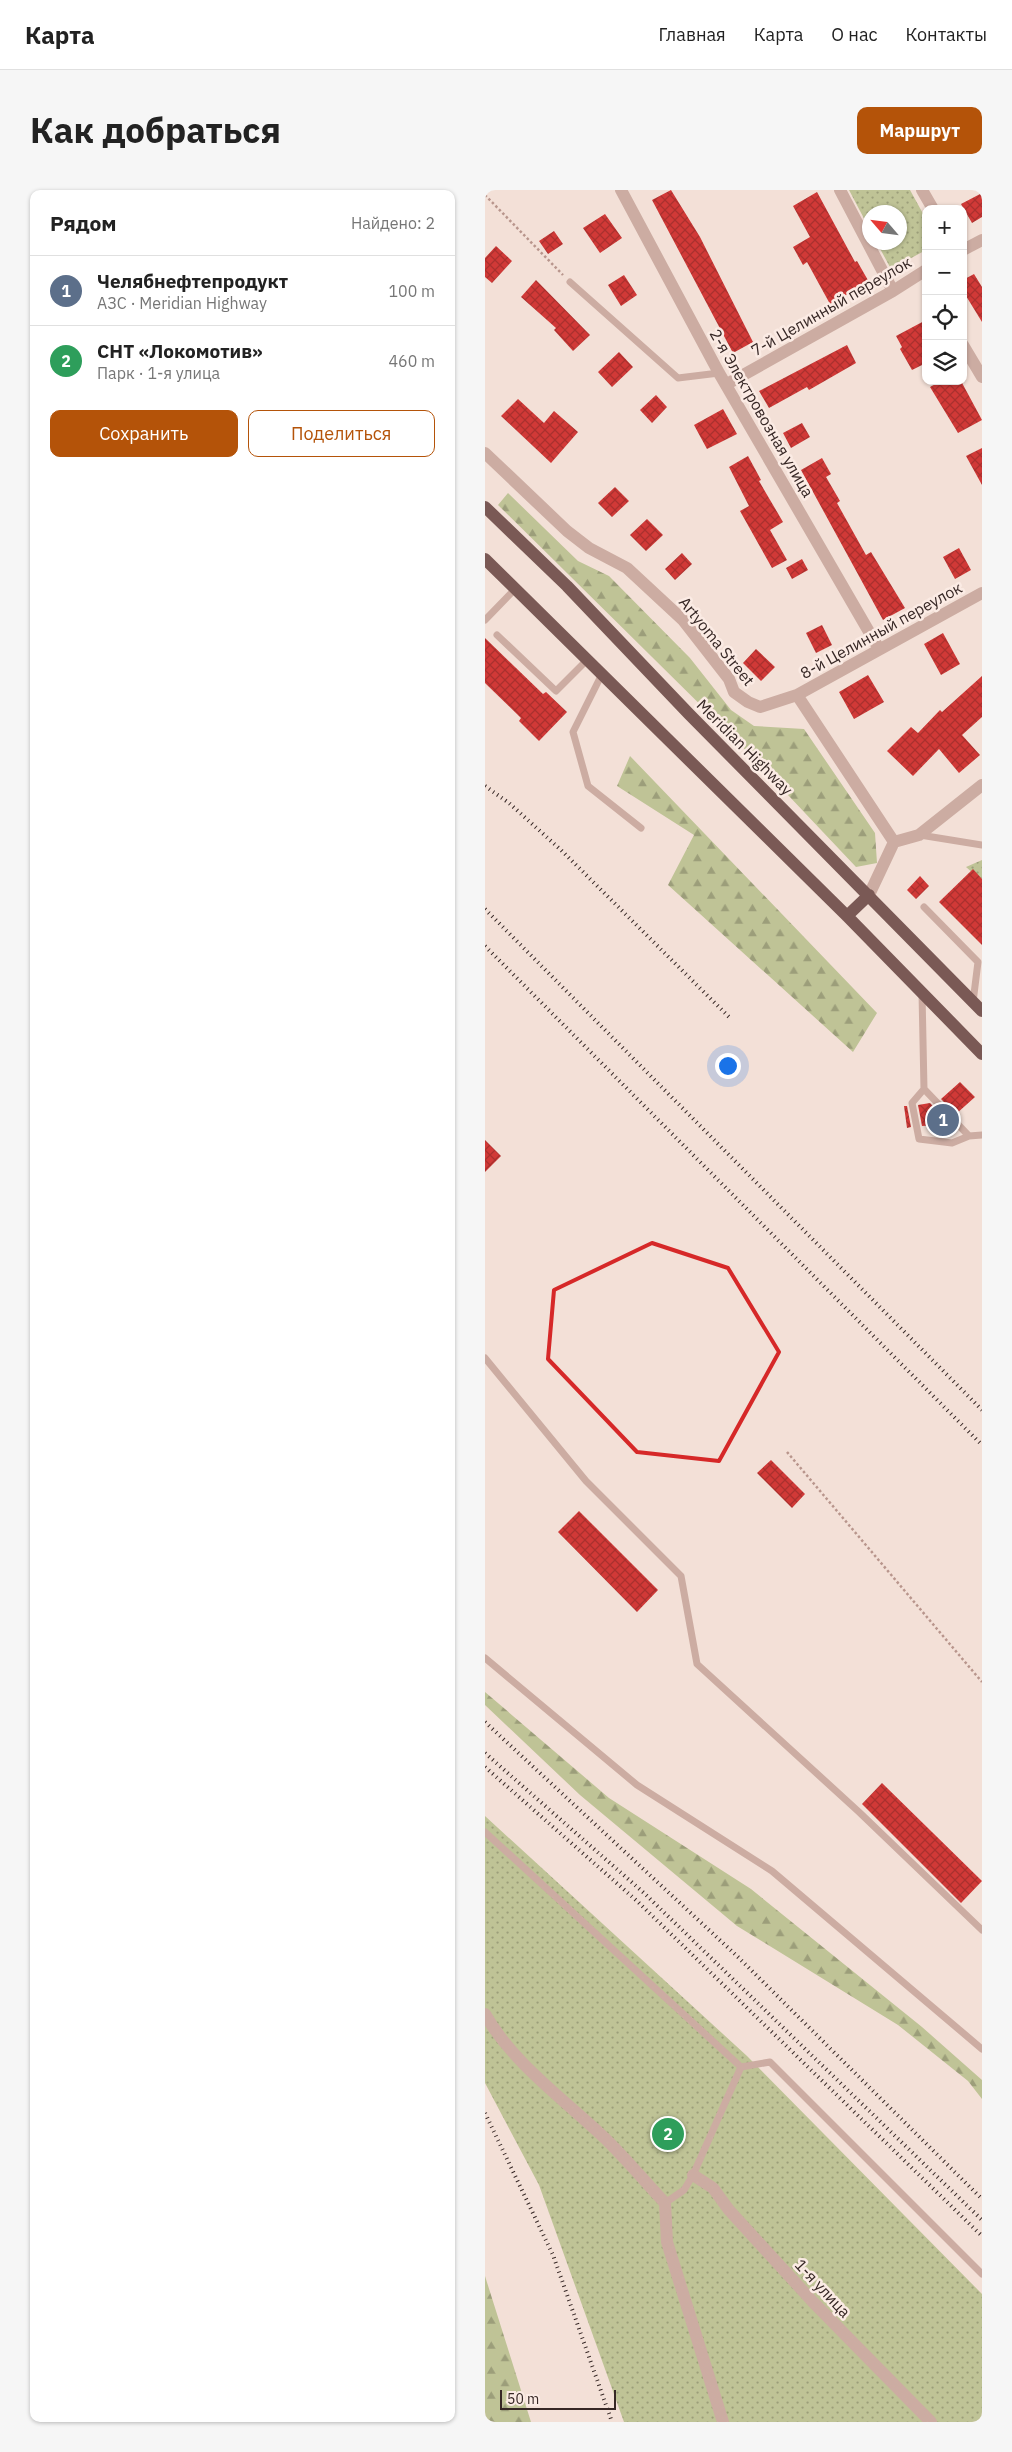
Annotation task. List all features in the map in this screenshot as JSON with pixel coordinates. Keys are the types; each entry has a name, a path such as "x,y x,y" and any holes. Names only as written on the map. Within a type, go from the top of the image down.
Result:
{"main road":[{"name":"Meridian Highway","path":"485,507 567,586 689,714 978,1007"},
{"path":"485,559 847,916 982,1054"},
{"path":"847,916 869,895"}],"street":[{"name":"2-я Электровозная улица","path":"621,190 719,373 879,649"},
{"path":"840,190 893,291"},
{"path":"922,190 931,205"},
{"path":"967,248 982,240"},
{"name":"7-й Целинный переулок","path":"727,384 922,275"},
{"path":"967,352 982,378"},
{"name":"Artyoma Street","path":"485,453 567,531 589,548 627,568 683,620 729,679 734,692 748,702 760,707 797,695"},
{"name":"8-й Целинный переулок","path":"797,695 982,593"},
{"path":"797,695 894,842"},
{"path":"869,895 894,842 919,834 981,788"},
{"path":"485,2014 493,2028 549,2089 598,2131 665,2203 667,2242 723,2421"},
{"name":"1-я улица","path":"693,2175 713,2188 813,2302 931,2422"}],"lane":[{"path":"570,282 679,378 719,373"},
{"path":"485,620 515,589"},
{"path":"497,635 556,691 587,660"},
{"path":"602,674 573,732 588,786 641,828"},
{"path":"919,834 982,845"},
{"path":"924,907 978,962 978,1007"},
{"path":"922,993 924,1089 912,1103 919,1140 952,1144 969,1136 982,1135"},
{"path":"924,1089 969,1136"},
{"path":"485,1358 586,1481 681,1576 697,1664 859,1812 982,1930"},
{"path":"485,1658 637,1785 772,1871 982,2049"},
{"path":"485,1832 741,2067"},
{"path":"741,2067 770,2062 982,2274"},
{"path":"665,2203 683,2190 693,2175 741,2067"}],"path":[{"path":"485,195 570,282"},
{"path":"787,1452 982,1682"}],"highlighted area":[{"path":"652,1243 728,1268 779,1352 719,1461 637,1452 548,1359 554,1290"}],"green space":[{"path":"849,190 910,190 922,212 922,252 891,269 881,250 907,250 907,205 862,205 862,215"},
{"path":"508,493 578,561 609,576 690,658 731,710 754,726 804,729 875,833 877,863 856,867 734,738 498,505"},
{"path":"630,756 877,1013 853,1052 668,885 694,835 617,786"},
{"path":"982,860 982,881 966,867"},
{"path":"485,1692 609,1798 751,1889 922,2027 982,2080 982,2099 968,2081 898,2025 737,1926 580,1795 485,1705"},
{"path":"485,1816 747,2056 982,2294 982,2422 624,2422 539,2185 485,2083"},
{"path":"485,2276 531,2422 485,2422"}],"building":[{"path":"671,190 700,237 753,342 733,353 652,200"},
{"path":"817,192 855,262 857,261 869,282 830,304 807,262 803,265 793,247 810,237 793,206"},
{"path":"982,193 982,217 972,223 967,214 967,205 961,204"},
{"path":"605,214 622,238 600,253 583,228"},
{"path":"554,231 563,244 548,254 539,241"},
{"path":"496,246 512,261 492,283 485,277 485,258"},
{"path":"974,274 982,287 982,322 967,298 967,278"},
{"path":"624,275 637,295 621,306 608,285"},
{"path":"536,280 590,335 573,351 554,330 556,328 521,297"},
{"path":"922,322 922,365 912,370 900,349 902,347 896,336"},
{"path":"847,345 856,363 809,390 807,387 769,408 759,391"},
{"path":"619,352 633,367 612,387 598,372"},
{"path":"934,385 963,385 982,420 958,433 930,387"},
{"path":"656,395 667,407 652,423 640,410"},
{"path":"518,399 544,423 554,411 578,432 551,463 501,416"},
{"path":"723,409 737,434 707,449 694,425"},
{"path":"802,423 810,437 791,448 783,433"},
{"path":"982,448 982,485 966,456"},
{"path":"748,456 761,480 759,481 783,522 770,530 787,560 772,568 740,511 749,506 729,467"},
{"path":"822,458 831,474 826,477 840,501 837,503 866,555 871,552 905,608 883,620 801,470"},
{"path":"615,487 629,501 612,517 598,503"},
{"path":"647,519 663,535 646,551 630,535"},
{"path":"959,548 971,570 955,579 943,557"},
{"path":"682,553 692,564 675,580 665,569"},
{"path":"802,559 808,570 792,579 786,568"},
{"path":"822,625 832,645 816,653 806,633"},
{"path":"943,633 960,664 941,675 924,644"},
{"path":"485,638 543,694 546,692 567,712 539,741 519,721 521,718 485,683"},
{"path":"756,649 775,667 761,681 743,663"},
{"path":"868,675 884,702 854,719 839,692"},
{"path":"982,676 982,717 962,735 980,755 959,773 939,749 913,776 887,751 911,727 918,733 940,710 942,712"},
{"path":"973,869 982,879 982,945 939,902"},
{"path":"920,876 929,886 916,899 907,890"},
{"path":"960,1082 975,1097 956,1114 941,1099"},
{"path":"930,1103 951,1125 949,1130 936,1125 922,1126 918,1105"},
{"path":"904,1106 907,1106 911,1127 907,1128"},
{"path":"485,1140 501,1156 485,1172"},
{"path":"771,1460 805,1494 792,1508 757,1473"},
{"path":"579,1511 658,1590 637,1612 558,1532"},
{"path":"882,1783 982,1881 961,1903 862,1804"}],"railway":[{"path":"485,786 509,803 561,850 729,1017"},
{"path":"485,909 982,1410"},
{"path":"485,946 982,1445"},
{"path":"485,1722 737,1956 982,2199"},
{"path":"485,1753 644,1893 982,2220"},
{"path":"485,1767 637,1901 982,2236"},
{"path":"485,2113 553,2255 612,2422"}],"place":[{"name":"Челябнефтепродукт","path":"943,1120"},
{"name":"СНТ «Локомотив»","path":"668,2134"}]}
